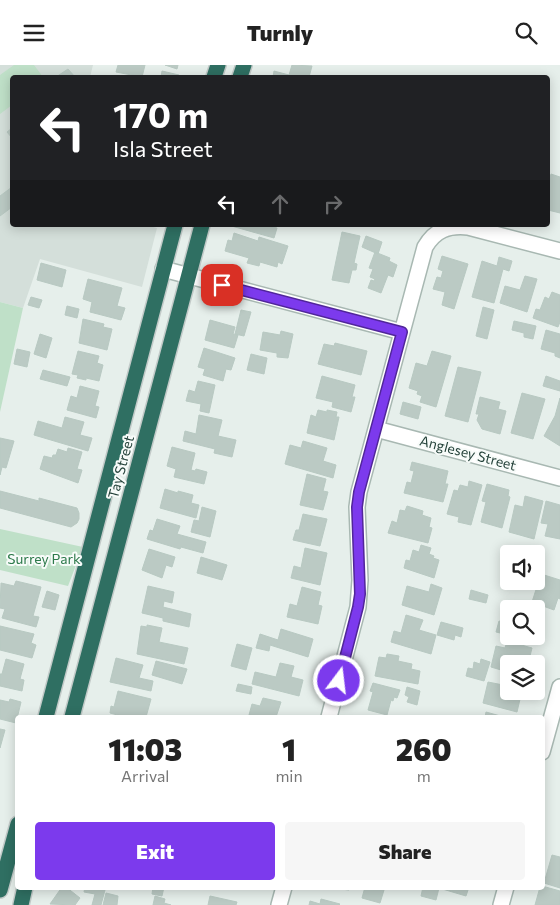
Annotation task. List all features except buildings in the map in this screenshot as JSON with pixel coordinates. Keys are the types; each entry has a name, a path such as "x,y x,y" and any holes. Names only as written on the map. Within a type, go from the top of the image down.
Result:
{"highway":[{"name":"Tay Street","path":"46,714 174,227"},
{"name":"Tay Street","path":"73,715 201,227"},
{"path":"103,499 128,505"},
{"path":"0,890 15,835"},
{"path":"20,905 24,890"}],"street":[{"path":"330,715 358,607 360,587 357,507 359,492 425,247 430,238 439,231 450,227"},
{"path":"468,227 560,251"},
{"path":"163,269 402,332"},
{"name":"Anglesey Street","path":"376,429 560,477"},
{"path":"545,741 560,687"},
{"path":"279,905 283,890"},
{"path":"501,905 505,890"}],"shaded area":[{"path":"0,65 93,65 90,75 10,75 10,227 157,228 142,287 40,259 23,308 0,302"}],"green space":[{"path":"14,65 34,65 42,75 10,75 10,106 0,114 0,75"},
{"path":"0,302 23,308 0,412"},
{"name":"Surrey Park","path":"0,529 83,547 68,586 0,570"}],"route":[{"path":"222,285 402,332 359,492 357,507 360,594 339,681"}]}
